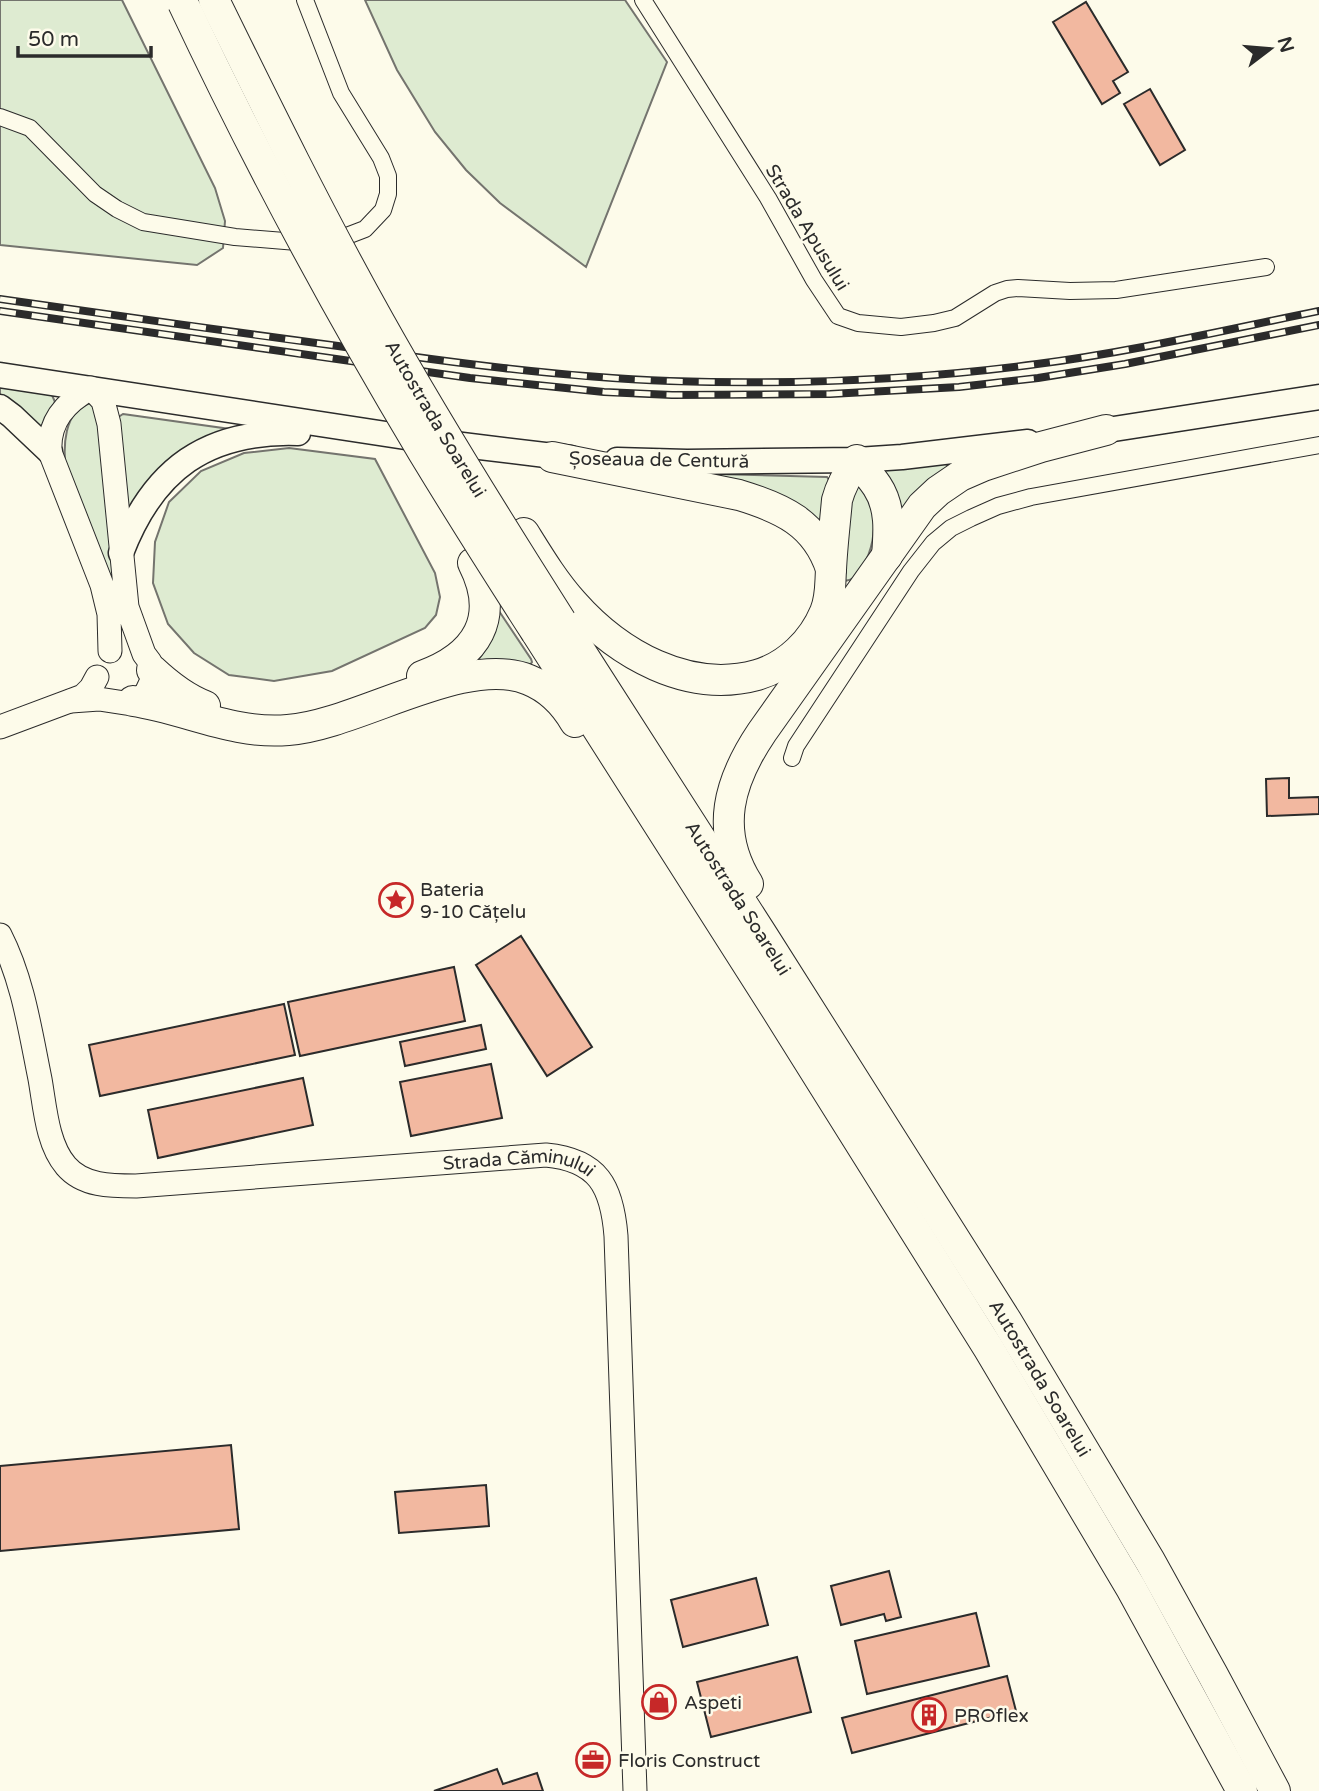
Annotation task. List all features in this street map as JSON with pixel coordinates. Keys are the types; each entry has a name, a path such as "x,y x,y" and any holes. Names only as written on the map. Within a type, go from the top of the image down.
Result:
{"highway":[{"name":"Autostrada Soarelui","path":"214,0 313,199 379,322 476,486 560,623 764,936 966,1255 1183,1620 1275,1791"},
{"path":"230,0 344,225 402,330 482,466 557,584 560,623 608,636 662,668 692,678 742,678 764,673 785,663 804,644 827,608 837,500 844,478 856,460 877,486 884,500 889,532 887,556"},
{"name":"Autostrada Soarelui","path":"183,1 213,66 290,216 423,453 560,623 783,1020 989,1349 1124,1577 1242,1791"},
{"path":"148,662 167,684 197,703 231,714 269,718 293,717 355,700 451,663 472,643 486,611 482,583 473,563 336,328 225,122 199,65 183,1"},
{"path":"1060,1410 1040,1349 744,878 728,831 730,800 738,772 750,749 922,506 960,476 983,466 1106,430"},
{"path":"552,457 764,502 787,513 817,538 831,569"},
{"path":"125,702 165,707 232,727 287,731 321,725 442,683 474,676 493,674 527,678 551,693 579,727 941,1301 989,1349"}],"main road":[{"name":"Șoseaua de Centură","path":"0,375 552,457 676,462 902,457 1106,430 1319,397"},
{"path":"0,407 50,452"},
{"path":"121,553 130,527 154,491 177,468 202,452 229,440 259,433 322,434 369,431"}],"street":[{"path":"0,117 30,128 95,194 143,222 300,244 328,243 350,236 365,229 383,210 388,194 388,176 381,158 341,93 306,0"},
{"name":"Strada Apusului","path":"643,0 768,198 820,290 838,316 858,323 901,327 955,318 995,293 1007,289 1116,290 1266,267"},
{"path":"71,701 99,699 125,702 140,698 151,686 148,662 127,607 109,425 103,401 91,388 69,402 58,415 51,435 50,452 102,585 109,614 110,651"},
{"path":"792,758 796,746 911,571 933,543 951,528 998,506 1031,497 1319,445"},
{"path":"855,599 880,618"},
{"path":"125,702 104,693 100,687 98,667 103,658 116,648 131,647 148,662"},
{"path":"0,727 83,696 97,677"},
{"name":"Strada Căminului","path":"0,935 19,981 48,1119 58,1153 67,1167 94,1183 136,1186 546,1155 572,1159 584,1165 602,1182 613,1209 616,1236 635,1791"}],"green space":[{"path":"0,0 122,0 215,188 225,221 223,248 197,265 0,245"},
{"path":"365,0 625,0 667,62 586,267 500,203 466,170 435,132 397,70"},
{"path":"0,386 52,395 55,402 44,425 38,429 0,398"},
{"path":"91,403 97,406 116,570 112,576 105,575 66,471 65,441 70,422 75,413"},
{"path":"123,414 237,430 134,508 125,511 117,418"},
{"path":"289,448 375,459 435,573 440,597 436,615 425,628 332,671 274,681 229,675 194,653 168,624 153,583 155,542 169,502 201,471 244,453"},
{"path":"946,463 949,472 899,519 882,469"},
{"path":"712,475 827,477 827,527"},
{"path":"855,480 875,505 874,530 872,545 862,568 850,580 844,581 838,573"},
{"path":"497,608 531,659 530,665 477,662 484,651"}],"building":[{"path":"1086,2 1128,72 1113,81 1120,93 1102,104 1053,22"},
{"path":"1150,89 1185,150 1160,165 1124,104"},
{"path":"1289,778 1289,798 1319,797 1319,814 1267,816 1266,779"},
{"path":"521,936 592,1047 547,1076 476,965"},
{"path":"454,967 465,1021 300,1056 288,1002"},
{"path":"284,1004 295,1055 100,1096 89,1045"},
{"path":"481,1025 486,1049 405,1066 400,1042"},
{"path":"491,1064 502,1118 411,1136 400,1082"},
{"path":"303,1078 313,1125 158,1158 148,1110"},
{"path":"231,1445 239,1529 0,1551 0,1466"},
{"path":"486,1485 489,1526 399,1533 395,1492"},
{"path":"889,1571 901,1617 886,1621 884,1614 841,1625 831,1586"},
{"path":"756,1578 768,1625 683,1647 671,1600"},
{"path":"976,1613 989,1666 867,1694 855,1641"},
{"path":"797,1657 811,1712 711,1737 697,1682"},
{"name":"PROflex","path":"1007,1676 1016,1711 852,1753 842,1718"},
{"path":"497,1769 503,1784 537,1773 543,1791 434,1791"}],"railway":[{"path":"0,299 503,368 628,379 716,382 854,380 1037,364 1178,340 1319,311"},
{"path":"0,311 470,378 604,392 672,395 830,394 959,387 1125,364 1319,325"}],"place":[{"name":"Bateria 9-10 Cățelu","path":"396,900"},
{"name":"Aspeti","path":"659,1702"},
{"name":"PROflex","path":"929,1715"},
{"name":"Floris Construct","path":"593,1760"}]}
